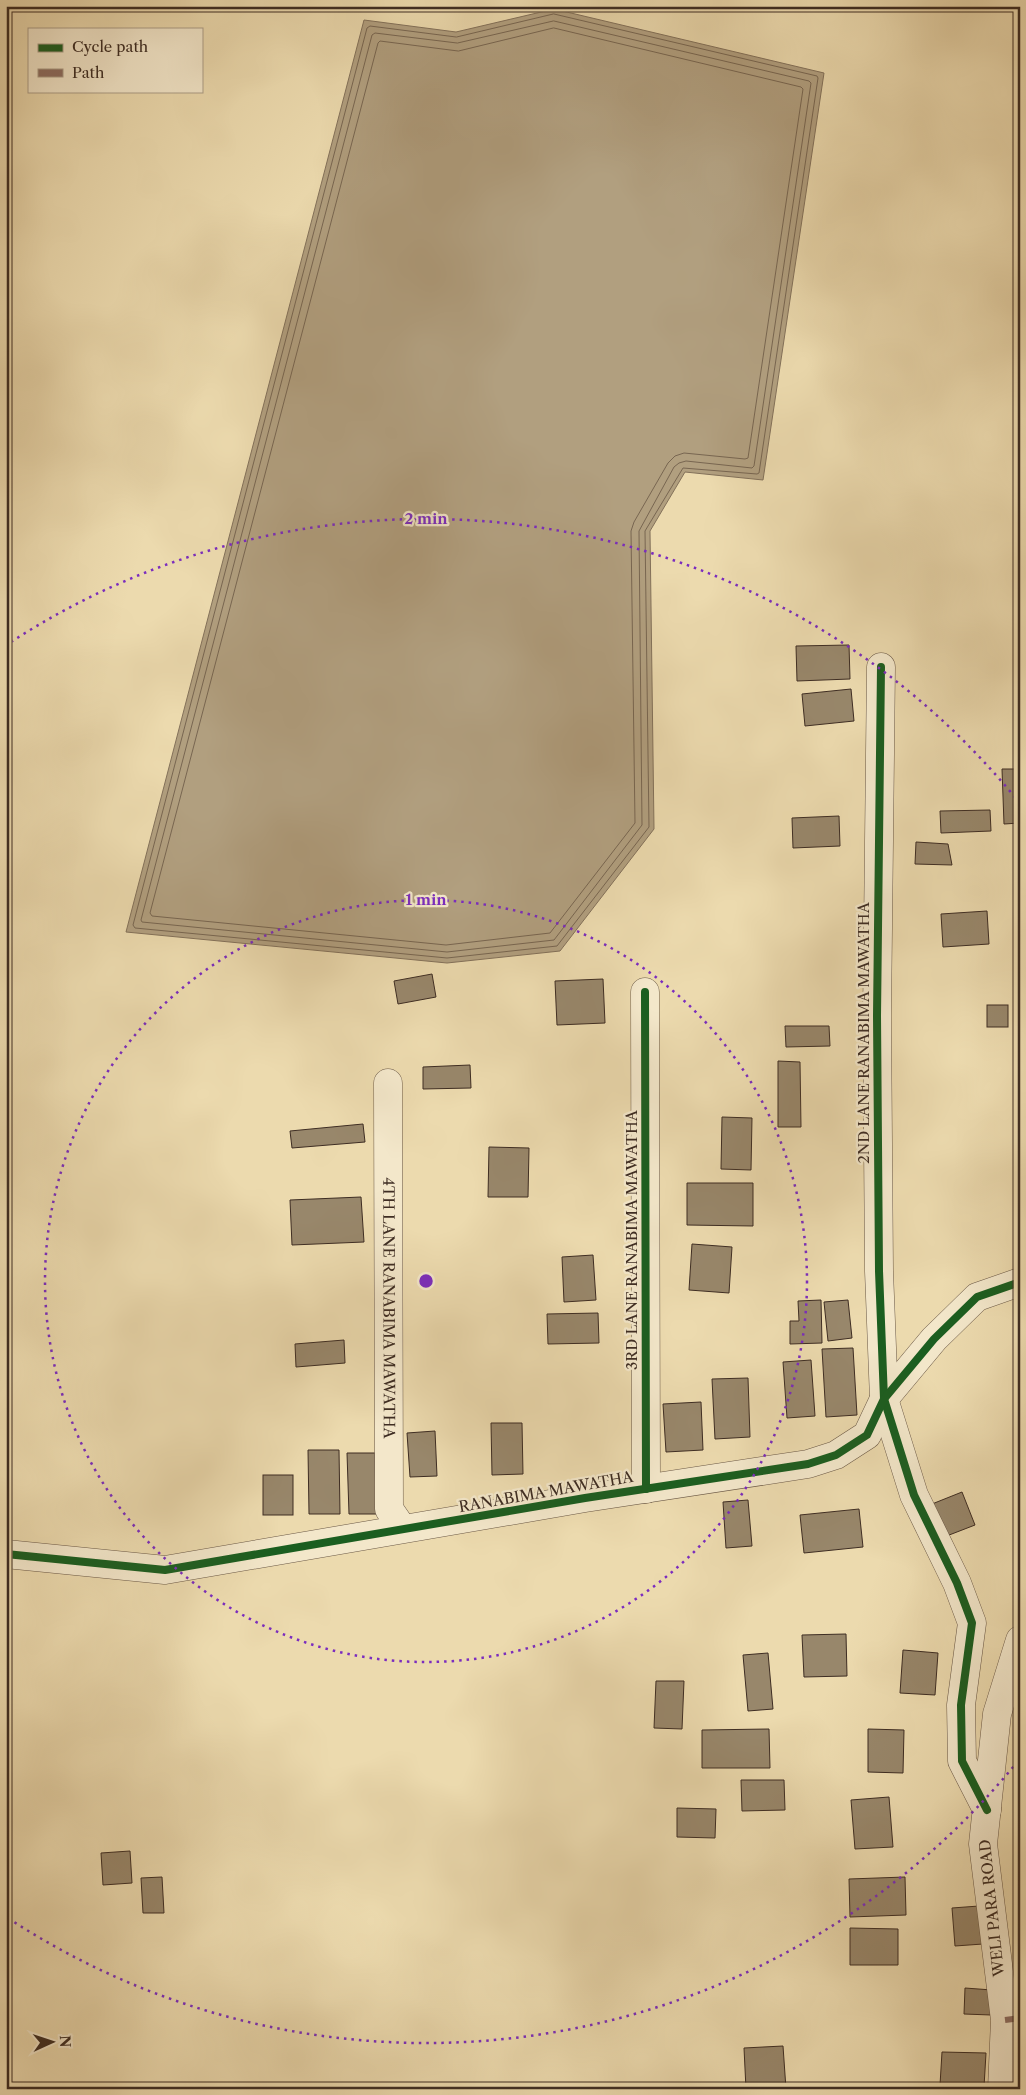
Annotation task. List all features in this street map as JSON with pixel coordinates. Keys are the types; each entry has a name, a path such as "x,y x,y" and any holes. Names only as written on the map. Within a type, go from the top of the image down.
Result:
{"street":[{"name":"2ND LANE RANABIMA MAWATHA","path":"881,667 877,1026 879,1271 884,1399"},
{"name":"3RD LANE RANABIMA MAWATHA","path":"645,992 646,1489"},
{"name":"4TH LANE RANABIMA MAWATHA","path":"388,1083 389,1509 402,1528"},
{"name":"RANABIMA MAWATHA","path":"6,1554 165,1570 402,1528 425,1526 808,1464 836,1455 867,1435 884,1399 934,1339 977,1297 1020,1282"},
{"path":"884,1399 914,1495 957,1583 972,1623 961,1705 962,1761 987,1810"},
{"name":"WELI PARA ROAD","path":"1002,2089 1005,2020 982,1844 997,1714 1020,1640"}],"water":[{"path":"554,9 824,73 763,480 685,472 650,531 654,829 560,951 447,963 126,932 364,20 456,32"}],"building":[{"path":"849,645 850,679 797,681 796,646"},
{"path":"851,689 854,721 805,726 802,694"},
{"path":"1002,769 1020,769 1020,823 1004,824"},
{"path":"990,810 991,831 941,833 940,811"},
{"path":"839,816 840,846 793,848 792,818"},
{"path":"916,842 948,844 952,865 915,864"},
{"path":"987,911 989,944 943,947 941,914"},
{"path":"432,974 436,997 398,1004 394,981"},
{"path":"603,979 605,1023 557,1025 555,981"},
{"path":"987,1005 1008,1005 1008,1027 987,1027"},
{"path":"785,1026 829,1026 830,1046 786,1047"},
{"path":"778,1061 800,1062 801,1127 778,1127"},
{"path":"470,1065 471,1088 423,1089 423,1067"},
{"path":"722,1117 752,1118 751,1170 721,1169"},
{"path":"363,1124 365,1142 292,1148 290,1131"},
{"path":"489,1147 529,1148 528,1197 488,1197"},
{"path":"687,1183 753,1183 753,1226 687,1225"},
{"path":"361,1197 364,1242 292,1245 290,1200"},
{"path":"692,1244 732,1247 729,1293 689,1290"},
{"path":"593,1255 596,1300 564,1302 562,1257"},
{"path":"821,1300 822,1343 790,1344 790,1321 799,1321 798,1301"},
{"path":"848,1300 852,1338 828,1341 824,1302"},
{"path":"598,1313 599,1343 548,1344 547,1314"},
{"path":"344,1340 345,1363 296,1367 295,1344"},
{"path":"853,1348 857,1415 826,1417 822,1349"},
{"path":"811,1360 815,1416 787,1418 783,1362"},
{"path":"748,1378 750,1437 715,1439 712,1379"},
{"path":"701,1402 703,1450 666,1452 663,1404"},
{"path":"491,1423 522,1423 523,1474 492,1475"},
{"path":"435,1431 437,1476 410,1477 407,1433"},
{"path":"308,1450 339,1450 340,1514 309,1514"},
{"path":"347,1453 375,1453 376,1514 349,1514"},
{"path":"263,1475 293,1475 293,1515 263,1515"},
{"path":"962,1492 975,1525 944,1537 932,1504"},
{"path":"748,1500 752,1546 726,1548 723,1502"},
{"path":"859,1509 863,1547 804,1553 800,1515"},
{"path":"846,1634 847,1676 804,1677 802,1635"},
{"path":"903,1650 938,1653 935,1695 900,1693"},
{"path":"768,1653 773,1709 748,1711 743,1655"},
{"path":"656,1681 684,1681 682,1729 654,1728"},
{"path":"769,1729 770,1768 702,1768 702,1730"},
{"path":"868,1729 904,1730 903,1773 868,1772"},
{"path":"741,1780 784,1780 785,1810 742,1811"},
{"path":"889,1797 893,1847 855,1849 851,1800"},
{"path":"677,1808 716,1809 715,1838 677,1837"},
{"path":"130,1851 132,1883 103,1885 101,1853"},
{"path":"162,1877 164,1913 143,1913 141,1878"},
{"path":"905,1877 906,1915 850,1917 849,1879"},
{"path":"979,1906 983,1944 955,1946 952,1908"},
{"path":"850,1928 898,1929 898,1965 850,1965"},
{"path":"965,1988 992,1990 991,2015 964,2014"},
{"path":"783,2046 786,2089 746,2089 744,2048"},
{"path":"942,2052 986,2053 984,2087 940,2085"}],"marked path":[{"path":"1005,2020 1020,2018"}],"cycle path":[{"path":"881,667 877,1016 879,1271 884,1399 914,1495 957,1583 972,1623 961,1705 962,1761 987,1810"},
{"path":"645,992 646,1489"},
{"path":"6,1554 165,1570 585,1498 808,1464 836,1455 867,1435 884,1399 934,1339 977,1297 1020,1282"}]}
